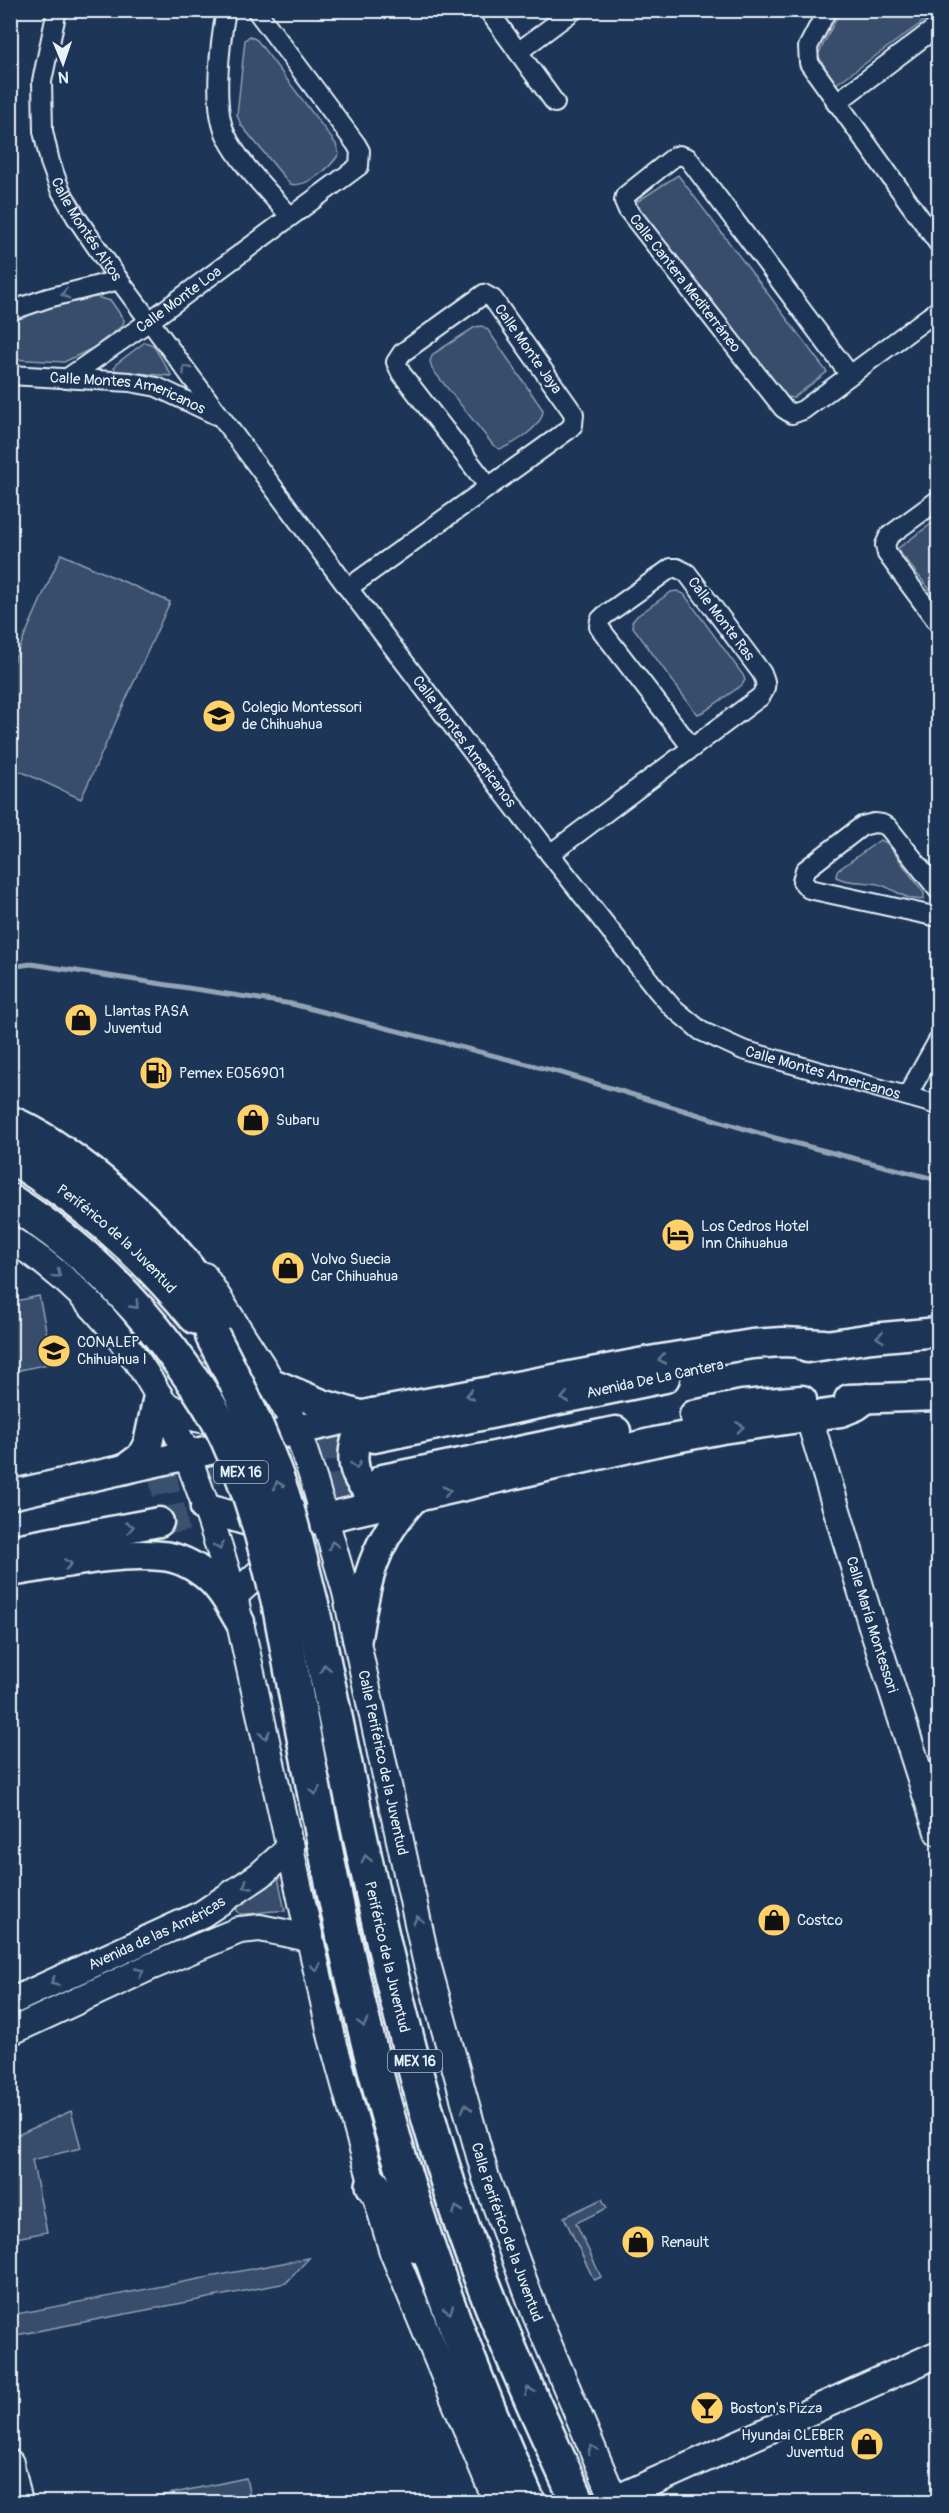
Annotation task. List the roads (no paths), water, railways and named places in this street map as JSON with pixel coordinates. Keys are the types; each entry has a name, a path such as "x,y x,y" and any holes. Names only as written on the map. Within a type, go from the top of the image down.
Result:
{"highway":[{"path":"10,1123 61,1150 126,1204 178,1257 202,1292 213,1337"},
{"name":"Periférico de la Juventud","path":"10,1155 60,1187 140,1252 213,1337"},
{"name":"MEX 16","path":"10,1201 40,1220 84,1254 147,1318 199,1388 226,1437 255,1513 295,1606"},
{"name":"MEX 16","path":"213,1337 242,1392 287,1509 295,1606 332,1884 358,2002 406,2181 462,2345 528,2502"},
{"name":"Periférico de la Juventud","path":"295,1606 435,2138 456,2207 484,2283 578,2502"},
{"path":"373,2186 434,2268"}],"main road":[{"name":"Calle Periférico de la Juventud","path":"10,1114 56,1139 97,1169 168,1231 193,1260 224,1304 297,1429 326,1518 346,1592 426,1960 486,2178 536,2315 614,2501"},
{"path":"10,1239 68,1283 100,1316 139,1364 160,1399 186,1457 237,1609 332,2038 373,2186 393,2252 497,2502"},
{"path":"10,1495 186,1457 297,1429 370,1422 706,1350 762,1343 824,1344 939,1332"},
{"path":"160,1399 184,1416 209,1421 231,1419 248,1409 268,1376 322,1404 370,1422"},
{"path":"370,1422 357,1435 354,1455 356,1473 366,1490 376,1498 743,1405 939,1396"},
{"path":"205,1508 248,1521 274,1522 326,1518 397,1493 722,1429 841,1412 856,1406 867,1398"},
{"path":"124,1469 141,1457 148,1444 160,1399"},
{"name":"Calle María Montessori","path":"809,1418 872,1626 939,1832"},
{"path":"10,1513 150,1483"},
{"path":"357,1638 373,1559 387,1531 397,1493"},
{"path":"10,1550 159,1522"},
{"path":"10,1572 97,1560 164,1556 188,1563 206,1575 237,1609"},
{"path":"237,1609 260,1572 280,1563 297,1560 314,1564 346,1592"},
{"name":"Avenida de las Américas","path":"10,2002 202,1914 260,1875 291,1847"},
{"path":"202,1914 214,1939"},
{"name":"Avenida de las Américas","path":"10,2032 214,1939 240,1930 260,1928 309,1938"},
{"path":"614,2501 939,2354"},
{"path":"10,2463 19,2502"}],"street":[{"name":"Calle Montés Altos","path":"57,10 46,61 41,103 43,131 50,162 60,189 76,217 119,280 151,320 220,417"},
{"path":"226,10 218,97 221,124 234,149 290,216"},
{"name":"Calle Monte Loa","path":"66,379 151,320 354,171 361,159 360,151 256,10"},
{"path":"488,10 555,103"},
{"path":"518,52 574,10"},
{"path":"827,10 808,47 807,55 812,69 939,243"},
{"path":"836,103 939,26"},
{"name":"Calle Cantera Mediterráneo","path":"850,375 688,158 679,155 674,157 628,192 624,201 628,210 783,408 792,414 802,410 850,375 939,310"},
{"path":"10,311 48,298 119,280"},
{"name":"Calle Monte Jaya","path":"348,588 489,487 568,430 575,419 574,414 493,299 484,294 402,352 396,362 401,372 489,487"},
{"name":"Calle Montes Americanos","path":"10,375 130,382 157,387 220,417 550,854 672,1007 701,1031 744,1050 939,1105"},
{"path":"939,500 889,536 885,545 887,554 939,623"},
{"name":"Calle Monte Ras","path":"550,854 692,748 760,697 764,692 765,680 687,573 671,568 604,616 600,620 599,627 692,748"},
{"path":"939,890 888,827 874,823 862,826 805,870 802,875 802,881 809,889 939,917"},
{"path":"907,1096 939,1041"}],"waterway":[{"path":"10,967 31,964 292,1004 558,1072 775,1138 938,1180"}],"tunnel":[{"path":"150,1483 374,1438"},
{"path":"159,1522 383,1479"}],"place":[{"name":"Colegio Montessori de Chihuahua","path":"219,716"},
{"name":"Llantas PASA Juventud","path":"81,1020"},
{"name":"Pemex E056901","path":"156,1073"},
{"name":"Subaru","path":"253,1120"},
{"name":"Los Cedros Hotel Inn Chihuahua","path":"678,1235"},
{"name":"Volvo Suecia Car Chihuahua","path":"288,1268"},
{"name":"CONALEP Chihuahua I","path":"54,1351"},
{"name":"Costco","path":"774,1920"},
{"name":"Renault","path":"638,2242"},
{"name":"Boston's Pizza","path":"707,2408"},
{"name":"Hyundai CLEBER Juventud","path":"867,2444"}]}
